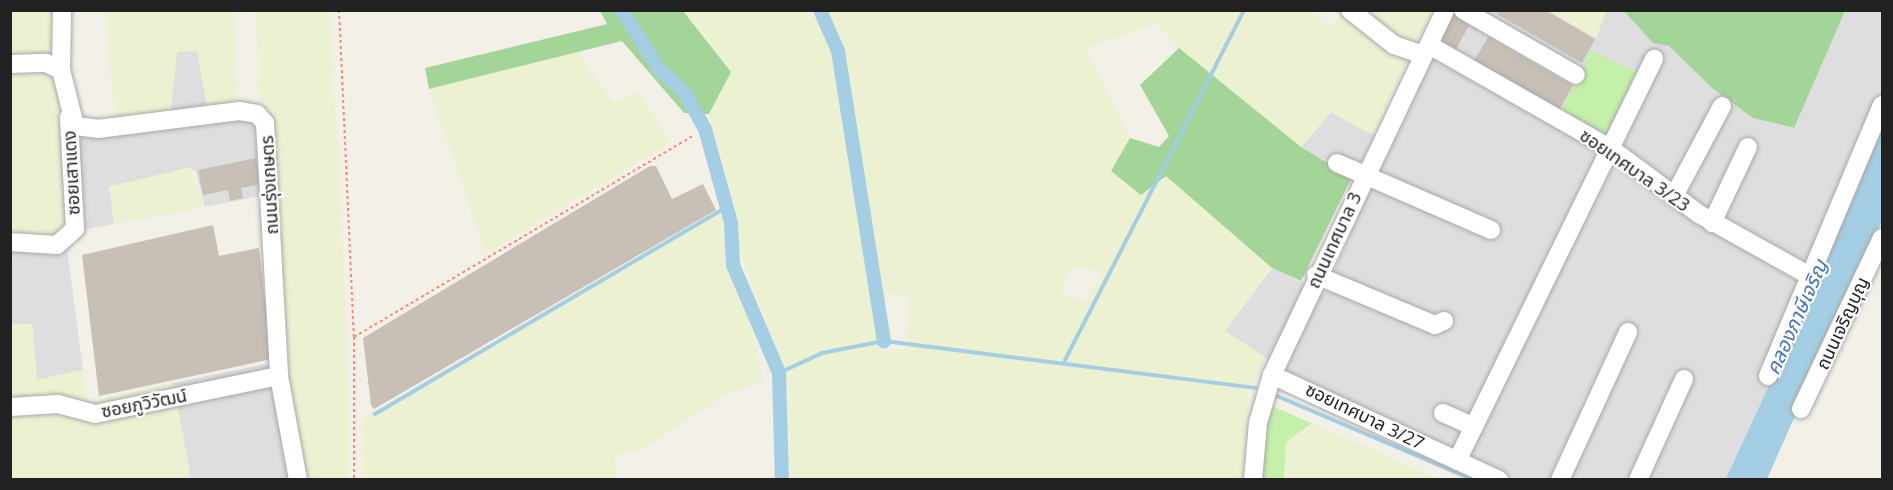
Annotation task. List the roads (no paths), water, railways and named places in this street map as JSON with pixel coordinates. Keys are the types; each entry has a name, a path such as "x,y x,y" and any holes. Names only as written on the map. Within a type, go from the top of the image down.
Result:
{"street":[{"path":"62,10 61,70 72,121 80,196"},
{"name":"ซอยเทศบาล 3/23","path":"1350,10 1394,45 1426,50 1613,150 1712,223 1810,276"},
{"name":"ถนนเทศบาล 3","path":"1253,480 1258,423 1272,375 1316,274 1445,10"},
{"path":"1463,10 1576,75"},
{"path":"1457,461 1613,150 1654,59"},
{"path":"10,64 46,63 61,70"},
{"path":"1768,376 1882,105"},
{"path":"1674,196 1722,106"},
{"name":"ถนนรุ่งเกษตร","path":"72,121 98,129 239,111 258,114 265,123 279,376 298,480"},
{"name":"ซอยเสาแดง","path":"10,242 57,245 75,229 72,121"},
{"path":"1712,223 1748,147"},
{"path":"1337,163 1366,172 1491,230"},
{"name":"ถนนเจริญบุญ","path":"1801,409 1882,238"},
{"path":"1316,274 1435,325 1444,321"},
{"path":"1560,480 1628,332"},
{"name":"ซอยเทศบาล 3/27","path":"1272,375 1500,480"},
{"name":"ซอยภูวิวัฒน์","path":"10,407 58,404 95,414 279,376"},
{"path":"1638,480 1684,379"},
{"path":"1443,413 1474,427"}],"water":[{"path":"1882,121 1882,221 1767,479 1725,480 1835,243 1838,218"}],"waterway":[{"path":"622,10 658,68 685,93 705,129 731,223 733,265 779,373 782,480"},
{"path":"820,10 838,51 884,341"},
{"path":"1065,360 1244,10"},
{"path":"375,414 727,207"},
{"path":"779,373 822,353 884,341 1255,388"},
{"path":"1277,396 1474,480"}],"water label":[{"name":"คลองภาษีเจริญ","path":"1796,317"}]}
